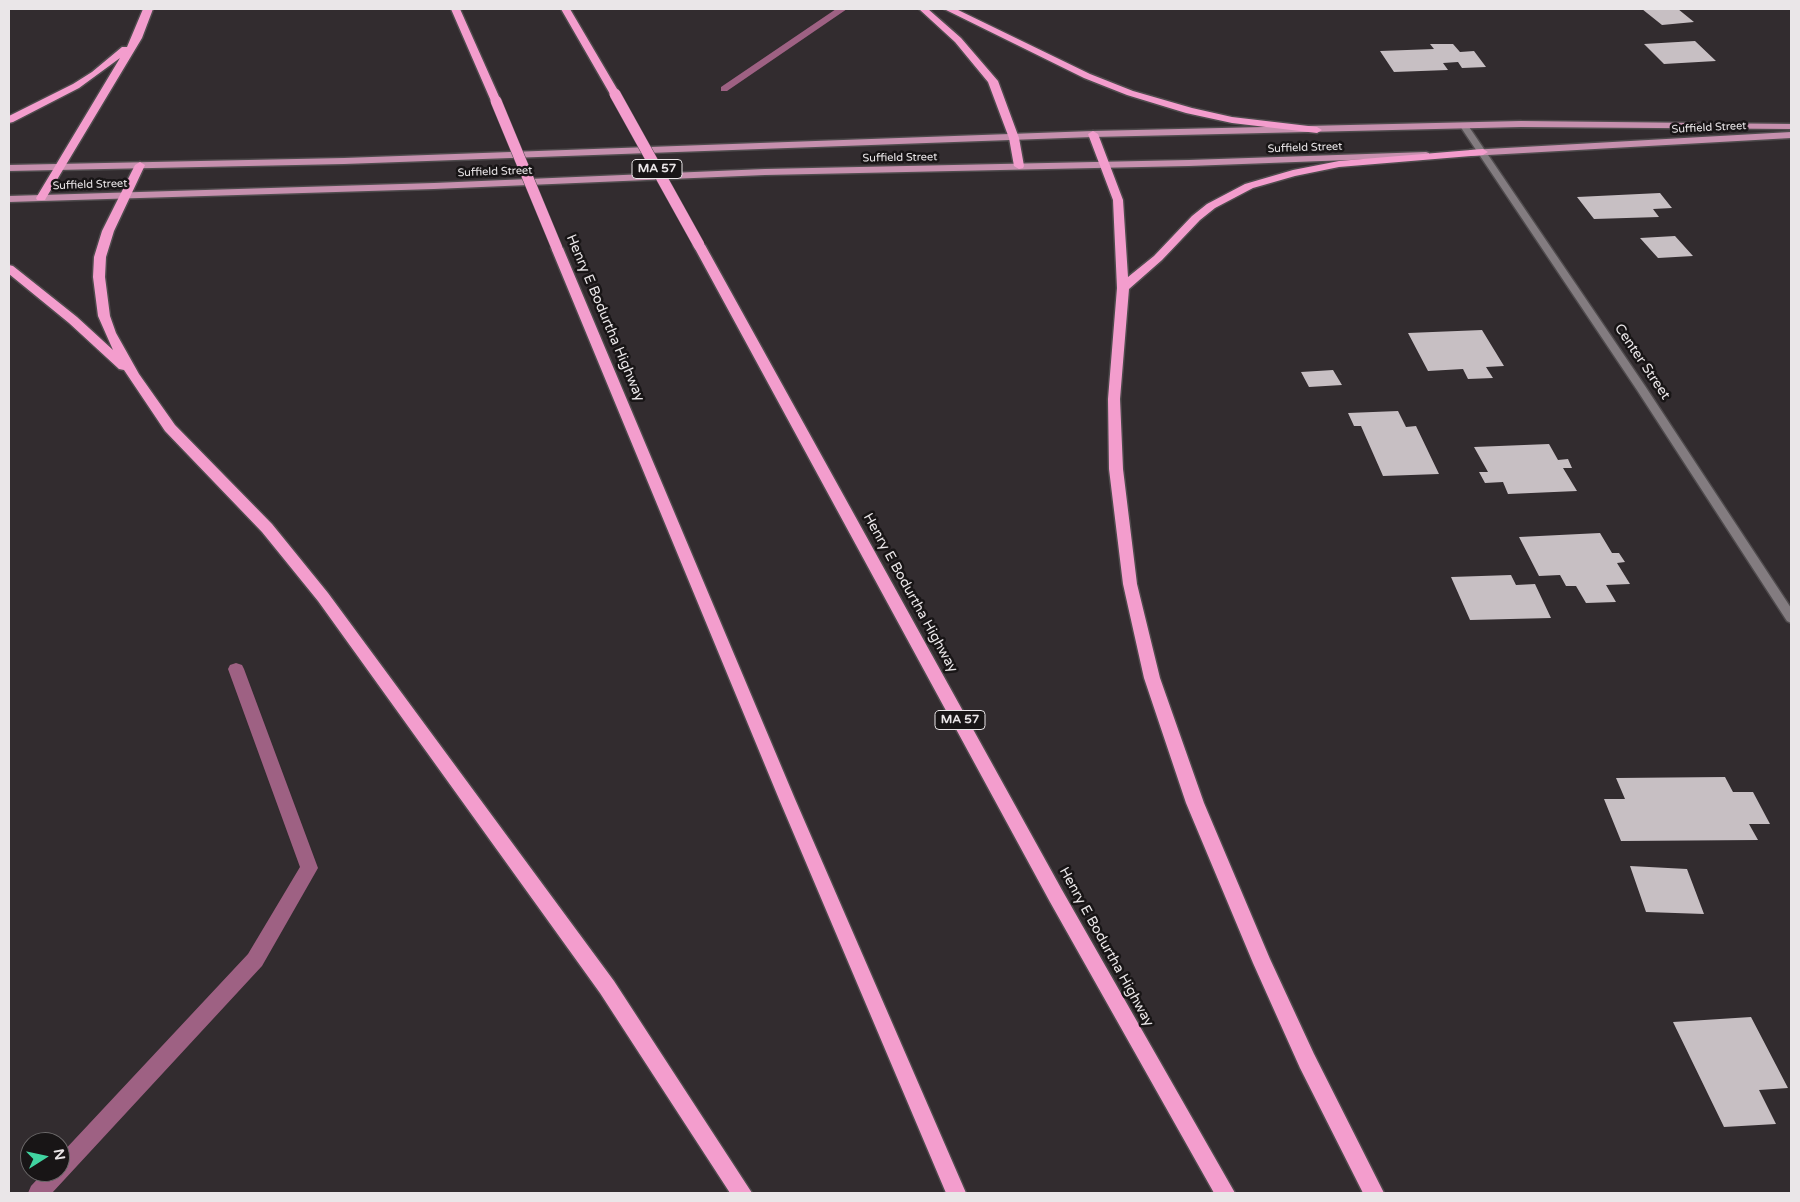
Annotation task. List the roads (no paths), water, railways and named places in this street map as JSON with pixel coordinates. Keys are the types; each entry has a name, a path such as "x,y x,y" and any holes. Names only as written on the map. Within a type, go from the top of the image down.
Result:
{"highway":[{"path":"41,198 137,38 148,9"},
{"name":"Henry E Bodurtha Highway","path":"455,9 496,101 786,799 956,1193"},
{"name":"Henry E Bodurtha Highway","path":"566,9 699,244 1056,896 1225,1193"},
{"path":"923,9 958,40 994,81 1014,138 1019,166"},
{"path":"949,9 1087,76 1130,93 1170,106 1232,120 1317,130"},
{"path":"9,120 54,98 88,78 137,38"},
{"path":"1093,134 1118,200 1124,288 1114,398 1116,469 1130,584 1152,678 1195,803 1258,954 1307,1061 1374,1193"},
{"path":"1124,288 1158,258 1196,218 1223,199 1249,186 1293,173 1339,164 1483,152"},
{"path":"140,165 108,231 100,258 99,277 104,316 110,332 134,375 170,428 267,528 323,596 607,987 742,1193"},
{"path":"9,268 134,375"}],"main road":[{"name":"Suffield Street","path":"9,168 344,161 745,145 1014,138 1093,134 1464,126 1791,126"},
{"name":"Suffield Street","path":"9,199 434,186 765,172 1105,165 1483,152 1791,135"}],"street":[{"name":"Center Street","path":"1464,126 1642,388 1791,618"}],"waterway":[{"path":"724,89 842,9"},
{"path":"70,1159 255,960 309,868 236,669"},
{"path":"38,1193 48,1182"}]}
